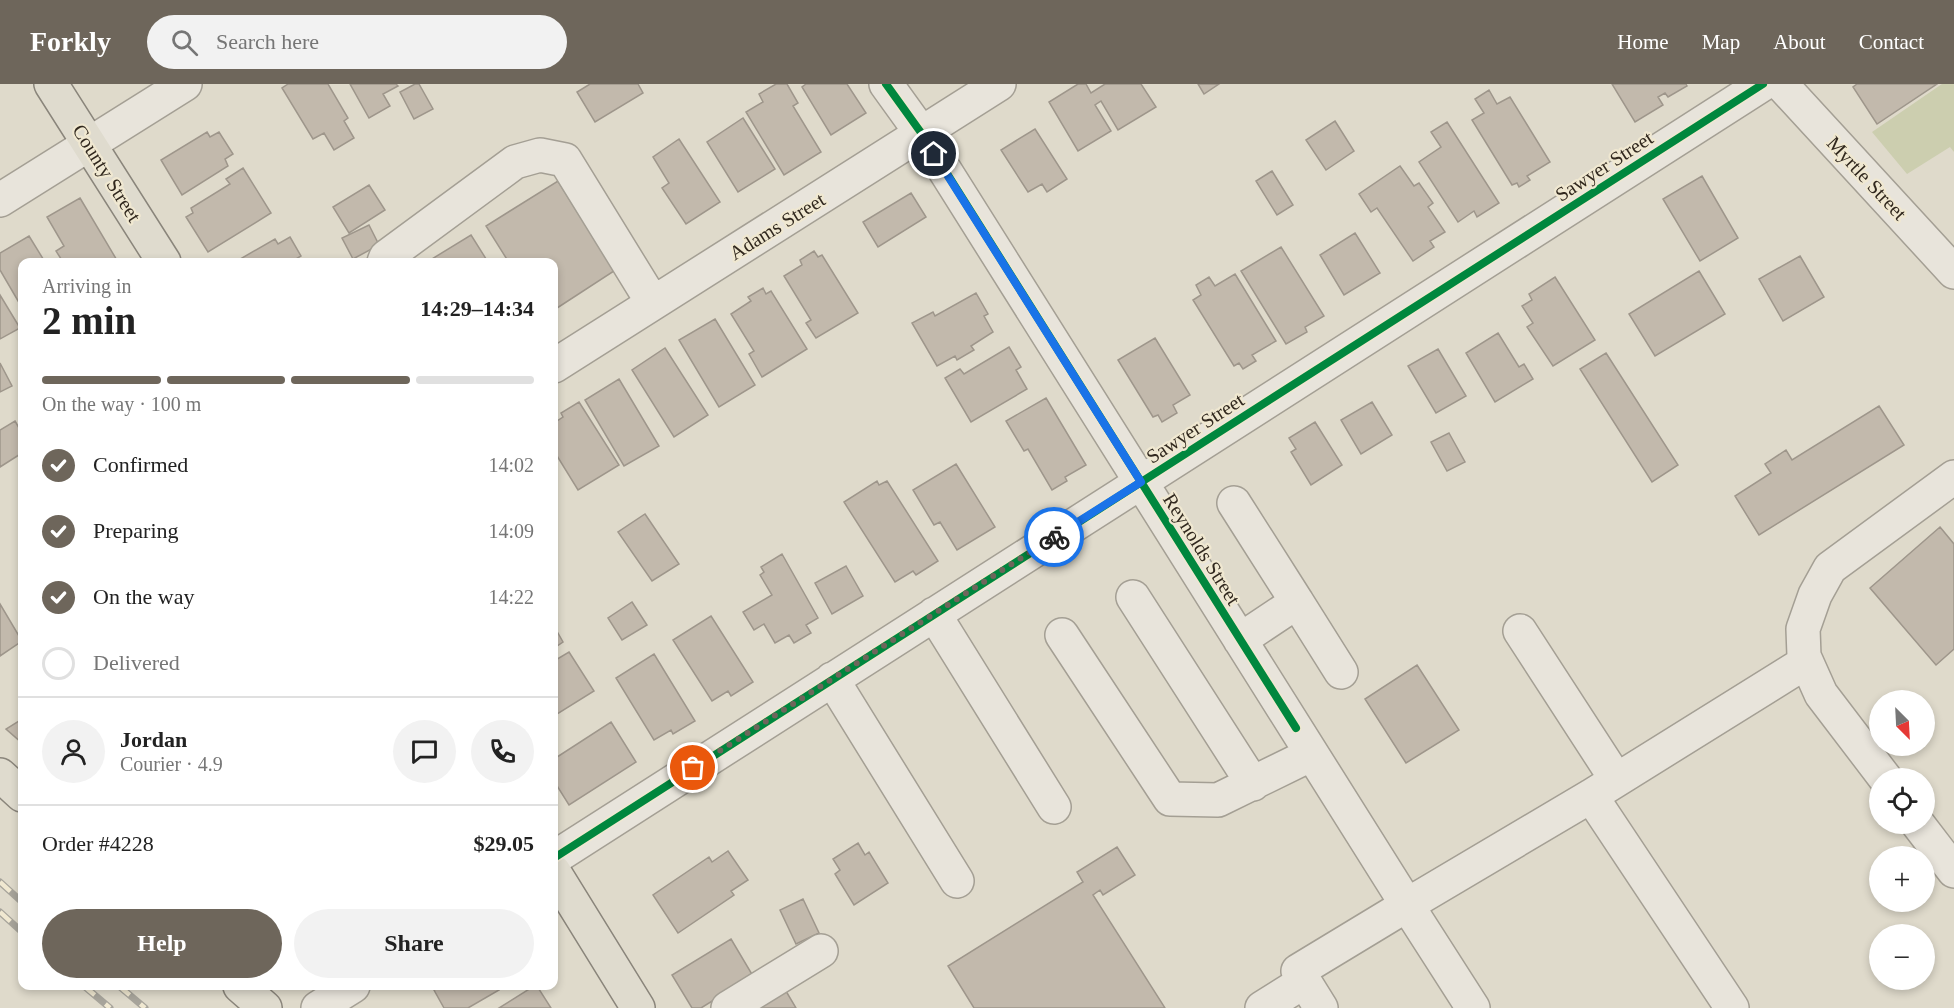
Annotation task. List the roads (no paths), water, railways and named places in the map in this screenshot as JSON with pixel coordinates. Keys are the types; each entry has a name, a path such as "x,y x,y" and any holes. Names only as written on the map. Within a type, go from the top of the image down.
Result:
{"main road":[{"name":"County Street","path":"51,84 161,258"},
{"path":"0,775 18,791"},
{"path":"558,878 638,1008"},
{"path":"245,990 266,1008"}],"street":[{"path":"0,200 185,84"},
{"name":"Reynolds Street","path":"886,84 922,134 1473,1008"},
{"name":"Adams Street","path":"558,363 999,84"},
{"name":"Sawyer Street","path":"558,855 1763,84"},
{"name":"Myrtle Street","path":"1781,84 1954,272"},
{"path":"385,258 515,162 540,155 565,160 653,303"},
{"path":"1877,768 1821,694 1804,656 1803,629 1815,595 1830,568 1954,477"},
{"path":"1234,503 1341,672"},
{"path":"1133,597 1253,784"},
{"path":"1240,640 1297,602"},
{"path":"934,614 1054,807"},
{"path":"1520,631 1604,787 1732,1008"},
{"path":"1062,635 1170,799 1218,800 1253,784 1304,741"},
{"path":"1262,1008 1313,995 1298,971 1604,787 1806,662"},
{"path":"832,679 957,881"},
{"path":"1926,834 1954,872"},
{"path":"728,1008 821,951"},
{"path":"318,1008 347,990"}],"railway":[{"path":"0,882 18,898"},
{"path":"0,912 18,928"},
{"path":"89,990 110,1008"},
{"path":"124,990 145,1008"}]}
